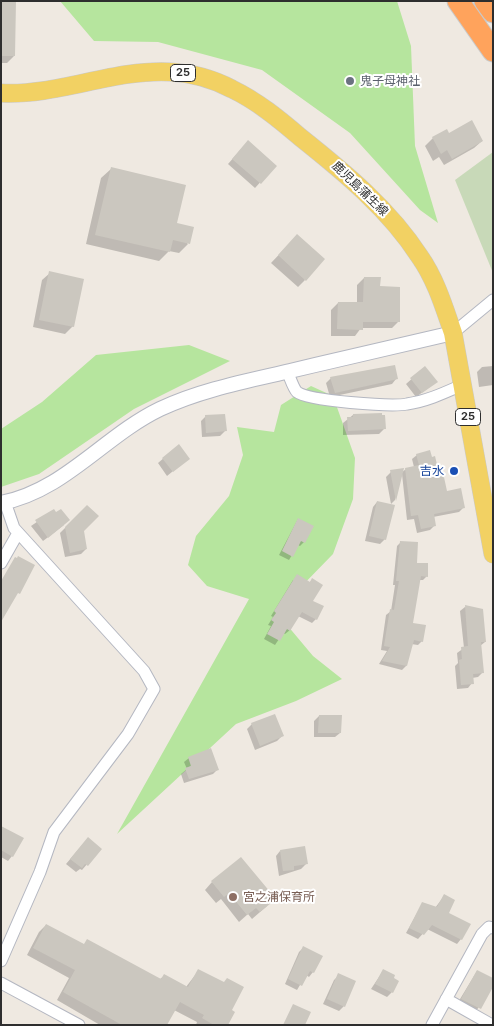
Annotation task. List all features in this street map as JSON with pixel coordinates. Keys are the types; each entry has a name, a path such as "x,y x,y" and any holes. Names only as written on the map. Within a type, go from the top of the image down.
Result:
{"highway":[{"path":"458,1 493,51"},
{"path":"485,1 493,12"}],"main road":[{"name":"鹿児島蒲生線","path":"1,94 17,94 136,73 161,72 202,78 233,89 275,116 339,168 394,222 431,274 452,334 493,554"}],"street":[{"path":"1,961 40,872 54,832 128,734 154,689 144,671 18,533 3,503 34,492 65,475 130,426 160,409 232,384 452,334 493,300"},
{"path":"288,371 296,391 307,397 375,405 406,405 438,396 462,385"},
{"path":"1,563 18,533"},
{"path":"432,1025 482,934 489,927 493,928"},
{"path":"1,983 78,1025"},
{"path":"446,999 492,1025"}],"green space":[{"path":"60,1 397,1 411,46 415,146 438,223 420,210 350,133 262,70 158,42 94,41"},
{"path":"493,152 493,273 455,180"},
{"path":"189,345 230,361 134,409 39,474 1,487 1,429 42,402 96,355"},
{"path":"311,386 333,396 355,458 353,499 333,554 297,591 282,619 313,656 342,679 296,701 236,724 117,834 249,599 207,586 188,565 196,536 229,496 243,455 237,427 274,432 281,405"}],"building":[{"path":"1,1 16,1 15,56 1,56"},
{"path":"472,120 483,141 452,159 447,150 441,154 432,137 447,129 449,133"},
{"path":"248,140 277,166 261,184 232,159"},
{"path":"111,167 186,185 177,223 194,227 190,244 173,240 170,252 95,235"},
{"path":"297,234 325,259 306,281 278,255"},
{"path":"49,271 84,279 74,327 39,320"},
{"path":"364,277 381,277 380,286 400,287 400,322 363,322 363,330 337,329 338,302 363,302"},
{"path":"395,365 398,379 335,393 330,377"},
{"path":"425,366 438,382 422,393 410,378"},
{"path":"382,413 382,415 385,415 386,429 348,431 347,417 353,417 353,414"},
{"path":"225,414 227,431 206,433 205,415"},
{"path":"179,444 190,459 173,472 162,458"},
{"path":"430,450 432,457 435,456 438,469 442,468 447,491 461,488 465,508 434,514 436,526 421,529 418,515 411,516 405,468 419,465 416,454"},
{"path":"404,468 396,501 390,470"},
{"path":"377,501 395,505 386,540 369,536"},
{"path":"87,505 99,516 84,531 87,549 70,553 65,527"},
{"path":"54,509 56,512 61,509 70,520 48,538 35,520"},
{"path":"298,518 314,526 305,543 301,541 293,557 282,551"},
{"path":"400,541 418,542 417,563 428,563 428,577 421,576 413,623 426,625 423,642 414,640 407,666 382,661 390,647 384,646 390,609 394,610 399,581 396,581"},
{"path":"18,556 35,565 20,594 18,593 1,622 1,581 15,557 17,558"},
{"path":"297,574 310,582 312,578 323,585 313,601 324,606 317,620 302,612 290,631 287,629 280,641 267,634 274,622 271,620 276,613 274,611"},
{"path":"465,605 483,609 486,642 481,642 484,673 473,674 474,684 461,685 459,660 462,659 461,647 468,646"},
{"path":"275,714 284,736 260,746 251,723"},
{"path":"319,715 342,715 341,733 318,733"},
{"path":"211,748 219,770 189,779 185,768 191,766 188,757"},
{"path":"1,826 24,838 13,857 1,850"},
{"path":"88,837 102,849 88,866 85,864 82,868 70,859"},
{"path":"305,846 308,864 294,866 294,870 283,871 280,850"},
{"path":"241,857 276,899 260,912 256,908 247,915 229,893 224,897 211,881"},
{"path":"444,894 455,900 449,913 471,924 462,940 432,925 424,935 409,928 422,902 437,907"},
{"path":"46,924 84,944 87,939 161,979 164,974 188,987 198,969 224,982 227,978 244,987 232,1010 235,1012 228,1025 214,1025 202,1018 204,1015 180,1002 167,1025 122,1025 63,992 75,970 33,948"},
{"path":"303,946 323,956 314,973 310,971 302,986 288,979"},
{"path":"383,969 395,975 394,978 399,981 393,993 375,984"},
{"path":"477,970 493,978 493,987 481,1009 461,999"},
{"path":"338,973 356,981 345,1007 327,999"},
{"path":"293,1004 311,1012 305,1025 283,1025"}],"place":[{"name":"鬼子母神社","path":"350,81"},
{"name":"吉水","path":"454,471"},
{"name":"宮之浦保育所","path":"233,897"}]}
